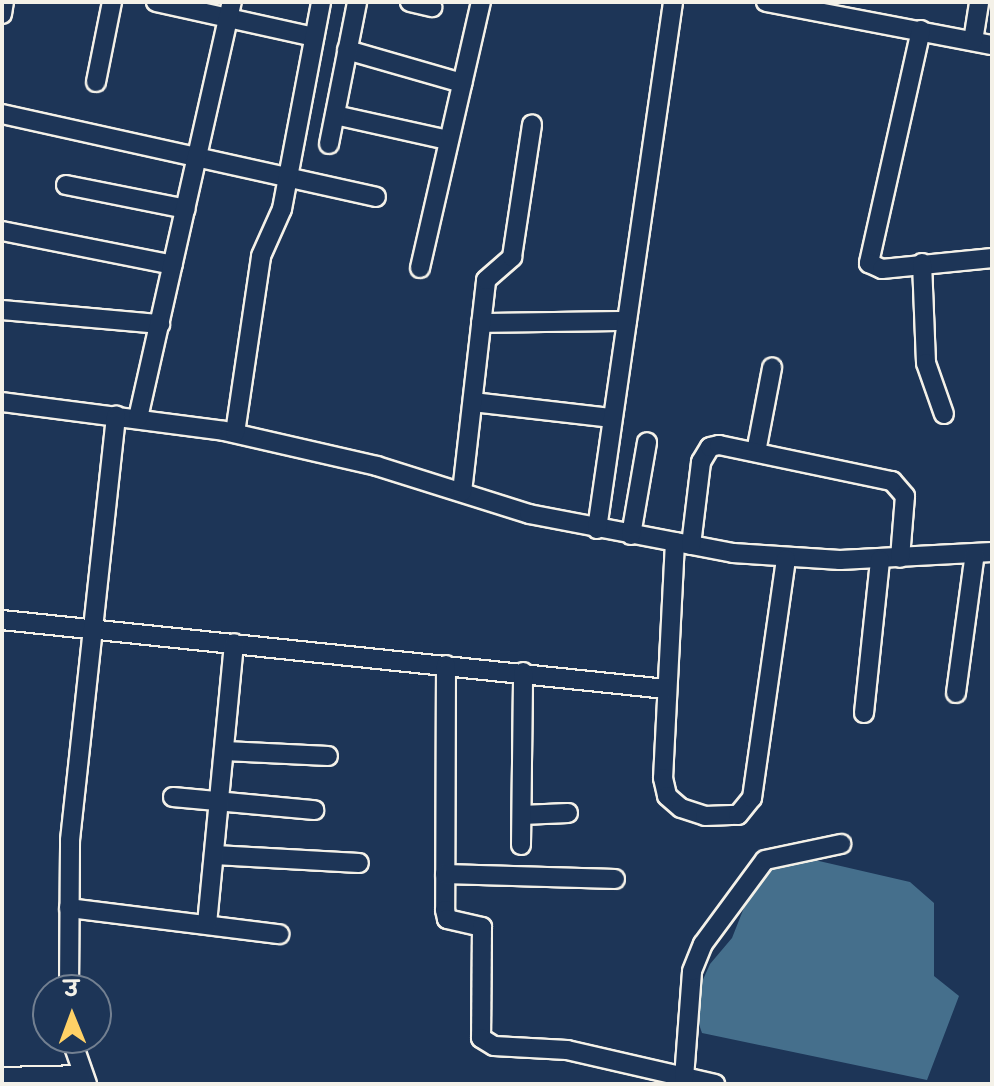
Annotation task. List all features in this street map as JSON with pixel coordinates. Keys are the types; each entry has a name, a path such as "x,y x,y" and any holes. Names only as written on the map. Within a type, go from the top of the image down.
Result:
{"street":[{"path":"2,14 4,2"},
{"path":"96,82 112,2"},
{"path":"156,2 231,9 314,37"},
{"path":"235,433 261,256 282,209 321,2"},
{"path":"329,144 357,2"},
{"path":"410,2 432,7"},
{"path":"420,268 481,2"},
{"path":"597,529 673,2"},
{"path":"766,2 992,45"},
{"path":"973,41 979,2"},
{"path":"138,418 231,9"},
{"path":"921,30 869,263 882,269 992,258"},
{"path":"347,50 462,83"},
{"path":"2,114 376,197"},
{"path":"335,115 448,140"},
{"path":"462,492 489,272 505,268 512,257 532,125"},
{"path":"66,185 186,209"},
{"path":"2,231 173,265"},
{"path":"922,263 926,363 944,414"},
{"path":"2,310 160,324"},
{"path":"481,323 627,321"},
{"path":"756,452 772,368"},
{"path":"2,402 235,433 377,466 597,529 683,544 786,559 880,560 983,552 956,693"},
{"path":"473,402 612,418"},
{"path":"69,974 74,801 96,631 116,415"},
{"path":"631,535 647,442"},
{"path":"786,559 752,798 738,815 705,816 667,796 666,689 683,544 705,452 719,445 878,476 900,488 905,496 900,558"},
{"path":"864,713 880,560"},
{"path":"2,620 666,689"},
{"path":"207,924 234,643"},
{"path":"446,665 447,919 482,927 479,1025 485,1042 567,1050 715,1084"},
{"path":"521,845 523,672"},
{"path":"225,751 328,756"},
{"path":"173,797 314,810"},
{"path":"522,815 568,813"},
{"path":"684,1078 692,971 703,944 765,860 841,844"},
{"path":"215,855 359,863"},
{"path":"445,874 615,879"},
{"path":"69,908 279,934"},
{"path":"2,1077 85,1079 76,1054"}],"water":[{"path":"806,858 910,882 934,903 934,976 959,996 927,1080 702,1033 692,1004 710,964 732,938 751,890 771,867"}]}
